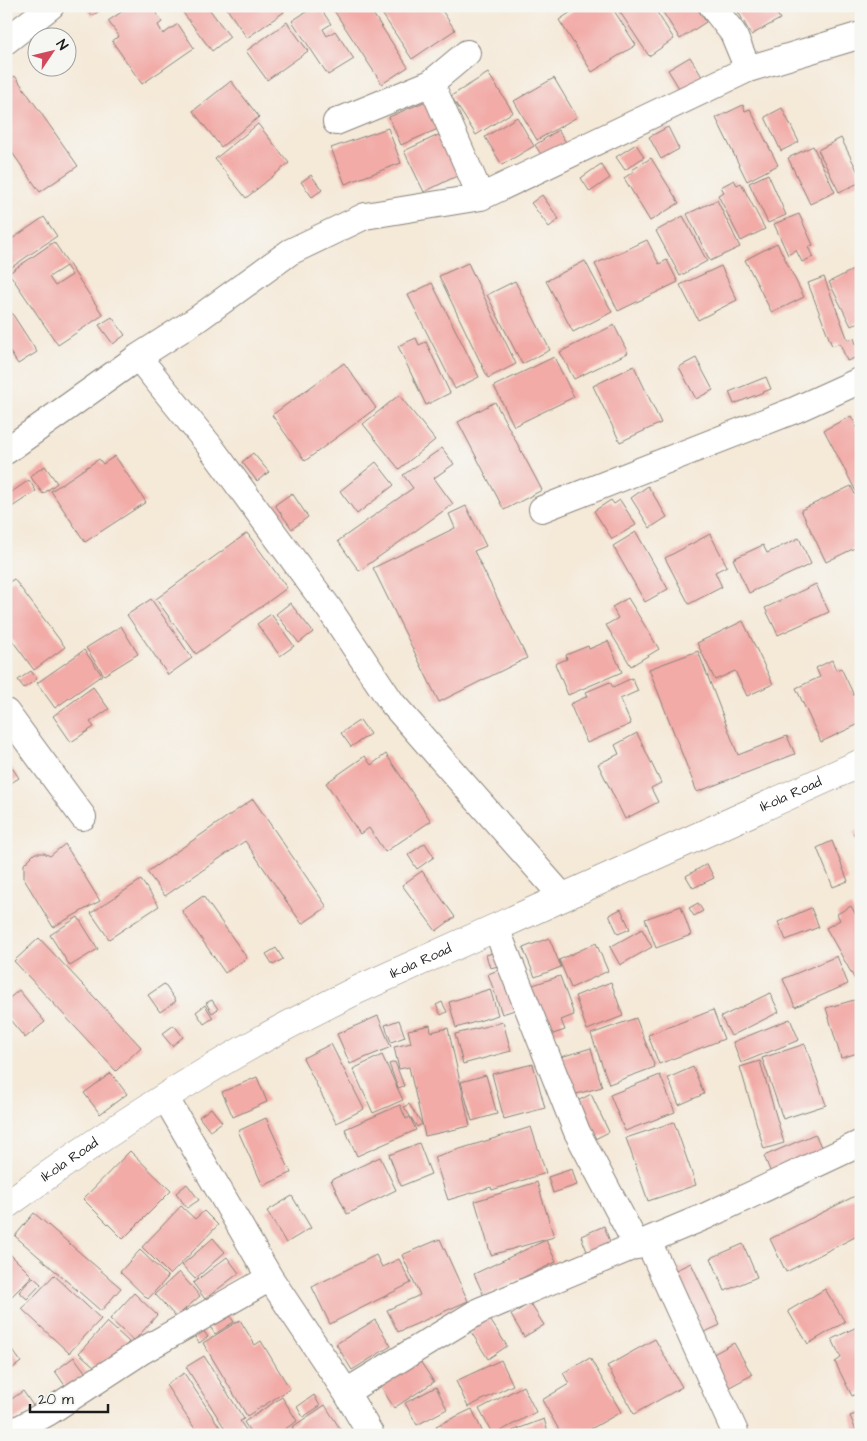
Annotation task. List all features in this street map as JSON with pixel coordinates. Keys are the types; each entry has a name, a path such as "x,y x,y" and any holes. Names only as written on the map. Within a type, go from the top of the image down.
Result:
{"street":[{"path":"6,40 51,6"},
{"path":"712,6 733,33 748,69"},
{"path":"6,451 138,357 196,320 290,252 365,216 481,197 748,69 861,35"},
{"path":"336,122 431,83 467,54"},
{"path":"431,83 481,197"},
{"path":"138,357 209,446 328,607 392,703 562,896"},
{"path":"542,509 795,410 861,380"},
{"path":"6,712 83,816"},
{"name":"Ikola Road","path":"6,1205 165,1097 294,1022 355,991 496,928 562,896 861,763"},
{"path":"496,928 577,1132 642,1244 735,1432"},
{"path":"165,1097 270,1278 346,1392 371,1435"},
{"path":"346,1392 479,1311 642,1244 861,1143"},
{"path":"8,1435 49,1412 142,1350 270,1278"}],"building":[{"path":"85,6 106,6 92,16"},
{"path":"123,6 152,6 162,22 158,25 163,34 178,24 194,48 142,84 112,41 119,36 108,21 123,11 120,8"},
{"path":"178,6 207,6 230,37 212,51"},
{"path":"225,6 280,6 284,12 247,38"},
{"path":"315,6 319,6 331,24 323,29 327,36 335,31 354,59 328,75 292,21"},
{"path":"331,6 368,6 408,67 382,84"},
{"path":"377,6 439,6 455,30 412,59"},
{"path":"580,6 611,6 636,45 592,72 559,20"},
{"path":"616,6 653,6 674,39 649,56"},
{"path":"659,6 696,6 706,22 680,39"},
{"path":"735,6 773,6 780,19 751,35"},
{"path":"780,6 799,6 783,14"},
{"path":"287,22 308,51 267,80 246,51"},
{"path":"690,57 704,80 682,93 668,70"},
{"path":"488,73 513,112 476,135 451,96"},
{"path":"15,76 78,166 40,192 6,144 6,83"},
{"path":"554,78 577,117 537,140 514,101"},
{"path":"231,81 259,117 221,147 193,111"},
{"path":"426,101 438,129 401,145 389,117"},
{"path":"743,105 745,111 750,109 778,165 747,181 716,118"},
{"path":"782,108 799,142 781,151 765,117"},
{"path":"517,117 534,146 502,165 485,137"},
{"path":"258,124 289,163 246,198 215,159"},
{"path":"668,127 679,149 661,159 649,137"},
{"path":"388,128 401,163 345,184 331,148"},
{"path":"558,130 567,144 544,159 535,145"},
{"path":"445,132 465,172 424,192 404,151"},
{"path":"841,138 861,178 861,182 839,192 818,150"},
{"path":"636,144 644,157 625,170 616,157"},
{"path":"813,146 835,192 810,204 788,158"},
{"path":"651,158 679,203 650,221 624,178 633,172 632,170"},
{"path":"601,164 610,178 590,192 581,178"},
{"path":"768,174 786,215 768,223 749,183"},
{"path":"311,175 322,190 312,197 301,182"},
{"path":"734,180 737,185 741,183 765,229 741,241 718,195 724,192 721,187"},
{"path":"542,195 559,219 549,227 531,203"},
{"path":"717,200 740,247 710,261 687,214"},
{"path":"799,214 813,245 808,247 813,257 802,262 796,250 788,255 774,224"},
{"path":"683,216 707,261 680,276 656,231"},
{"path":"44,217 57,236 6,271 6,243"},
{"path":"647,240 659,264 667,260 678,282 618,311 595,264"},
{"path":"54,242 103,315 58,345 9,273","holes":["66,266 72,275 55,286 49,277"]},
{"path":"777,243 804,297 772,313 745,260"},
{"path":"585,261 612,312 573,332 546,281"},
{"path":"468,263 516,364 488,378 439,276"},
{"path":"721,266 737,300 698,320 680,285"},
{"path":"861,266 861,321 851,326 829,282"},
{"path":"824,277 848,340 854,338 860,356 847,361 840,343 832,346 808,283"},
{"path":"515,281 550,350 522,364 487,295"},
{"path":"432,283 479,377 455,389 408,295"},
{"path":"6,304 37,352 18,364 6,346"},
{"path":"112,317 125,335 113,344 99,325"},
{"path":"614,325 628,353 574,379 560,352"},
{"path":"416,338 419,345 426,342 450,393 426,405 398,346"},
{"path":"554,357 574,397 514,426 494,386"},
{"path":"696,358 713,390 696,399 679,367"},
{"path":"344,363 376,408 305,461 272,415"},
{"path":"634,366 661,423 620,442 593,386"},
{"path":"766,377 771,389 734,404 729,392"},
{"path":"399,395 435,440 399,469 363,424"},
{"path":"495,402 542,490 504,510 458,422"},
{"path":"851,416 861,435 861,501 824,430"},
{"path":"442,448 454,464 434,478 453,504 359,571 338,541 413,488 403,475"},
{"path":"253,453 269,472 257,481 242,462"},
{"path":"115,456 146,502 85,542 51,491 99,459 103,464"},
{"path":"376,462 394,485 357,514 340,491"},
{"path":"45,466 57,483 43,494 30,476"},
{"path":"29,480 36,491 6,511 6,496"},
{"path":"648,486 667,517 650,528 631,498"},
{"path":"851,486 861,507 861,545 826,562 801,510"},
{"path":"292,493 308,517 292,529 275,505"},
{"path":"611,500 614,504 620,500 636,525 612,539 594,511"},
{"path":"466,506 486,546 474,551 527,658 439,702 373,568 455,528 449,514"},
{"path":"636,532 668,589 645,602 613,546"},
{"path":"247,533 287,588 196,654 156,599"},
{"path":"710,534 727,566 715,572 722,587 689,604 665,558"},
{"path":"799,538 811,564 749,593 733,559 763,545 767,553"},
{"path":"14,579 65,647 34,670 6,632 6,584"},
{"path":"816,584 829,612 778,635 765,608"},
{"path":"628,598 659,649 631,666 606,625 618,618 612,607"},
{"path":"151,599 192,658 168,675 127,615"},
{"path":"290,603 313,632 299,643 276,614"},
{"path":"271,614 294,646 280,656 257,624"},
{"path":"743,621 773,684 747,696 735,671 715,680 697,643"},
{"path":"121,626 138,654 104,675 86,648"},
{"path":"608,641 622,672 568,695 555,664 567,659 566,655 588,646 589,649"},
{"path":"84,650 102,675 55,708 37,683"},
{"path":"698,651 738,755 787,736 795,754 697,792 649,669"},
{"path":"832,660 836,670 841,668 861,710 861,723 821,742 796,688 820,677 816,668"},
{"path":"31,671 37,679 24,688 18,680"},
{"path":"632,678 638,691 620,699 631,724 587,743 570,704 588,696 586,692 610,682 613,687"},
{"path":"93,687 109,709 90,722 94,727 71,742 53,716"},
{"path":"360,720 370,734 351,747 341,733"},
{"path":"637,733 661,783 651,788 658,802 625,819 598,764 619,754 615,745"},
{"path":"386,754 431,821 385,852 369,828 360,834 326,783 365,756 371,765"},
{"path":"6,759 19,778 6,786"},
{"path":"253,799 327,907 302,924 245,841 165,896 147,872"},
{"path":"861,828 861,846 853,833"},
{"path":"832,841 848,881 833,887 817,848"},
{"path":"425,843 434,857 417,869 408,855"},
{"path":"65,844 100,901 53,927 24,879 24,864 35,853 44,853 50,856"},
{"path":"707,864 714,878 693,888 686,876"},
{"path":"422,871 455,917 436,931 402,885"},
{"path":"141,880 159,906 109,939 91,913"},
{"path":"203,896 247,958 225,973 182,911"},
{"path":"698,903 703,911 694,916 689,908"},
{"path":"681,906 691,935 656,948 645,919"},
{"path":"851,906 861,924 861,981 857,983 826,928 840,920 837,914"},
{"path":"811,908 819,927 786,940 778,922"},
{"path":"621,909 630,929 618,934 609,915"},
{"path":"78,917 98,949 70,966 50,935"},
{"path":"642,929 652,947 620,965 610,947"},
{"path":"39,938 141,1047 116,1071 14,961"},
{"path":"549,938 561,967 535,977 523,948"},
{"path":"596,943 608,971 571,988 559,960"},
{"path":"276,948 283,959 273,965 266,954"},
{"path":"499,951 503,965 490,968 486,955"},
{"path":"837,956 848,984 795,1007 783,979"},
{"path":"504,968 518,1009 502,1014 488,974"},
{"path":"560,976 574,1015 561,1020 565,1030 544,1037 527,987"},
{"path":"611,982 623,1016 587,1030 575,996"},
{"path":"164,984 176,1001 160,1012 148,995"},
{"path":"490,989 498,1015 456,1028 449,1002"},
{"path":"19,990 45,1022 25,1038 6,1015 6,1001"},
{"path":"770,993 779,1012 731,1036 721,1017"},
{"path":"212,1000 218,1009 212,1013 206,1003"},
{"path":"854,1000 861,1020 861,1052 841,1058 826,1008"},
{"path":"442,1002 447,1012 441,1015 436,1005"},
{"path":"205,1005 213,1018 204,1024 196,1012"},
{"path":"713,1010 724,1039 659,1064 648,1035"},
{"path":"378,1016 391,1047 350,1064 337,1034"},
{"path":"636,1018 655,1067 609,1084 591,1034"},
{"path":"790,1019 799,1040 741,1063 733,1042"},
{"path":"399,1020 405,1037 391,1042 385,1025"},
{"path":"503,1022 511,1051 463,1064 455,1034"},
{"path":"174,1025 183,1037 172,1046 162,1034"},
{"path":"430,1025 431,1032 448,1028 470,1126 425,1136 409,1067 399,1069 394,1047 411,1043 408,1030"},
{"path":"331,1044 364,1109 336,1123 303,1058"},
{"path":"805,1044 826,1105 783,1119 762,1058"},
{"path":"591,1048 602,1087 573,1095 561,1057"},
{"path":"382,1055 403,1100 373,1113 353,1069"},
{"path":"760,1061 784,1143 764,1149 740,1067"},
{"path":"395,1062 404,1086 398,1088 389,1064"},
{"path":"533,1064 545,1108 504,1119 492,1074"},
{"path":"693,1067 704,1094 679,1105 668,1078"},
{"path":"111,1073 127,1094 100,1114 84,1093"},
{"path":"486,1075 497,1114 472,1121 461,1082"},
{"path":"660,1075 675,1112 625,1131 610,1095"},
{"path":"257,1077 267,1102 233,1117 222,1092"},
{"path":"591,1094 609,1132 595,1139 574,1103"},
{"path":"409,1104 422,1124 417,1127 404,1107"},
{"path":"400,1105 406,1119 410,1117 416,1130 357,1156 345,1129"},
{"path":"211,1108 222,1122 210,1131 199,1117"},
{"path":"266,1118 291,1173 263,1186 238,1131"},
{"path":"674,1122 696,1185 648,1201 626,1138"},
{"path":"531,1127 546,1173 492,1190 491,1187 448,1200 434,1157"},
{"path":"815,1134 825,1155 773,1178 764,1156"},
{"path":"419,1143 431,1174 401,1186 389,1155"},
{"path":"130,1151 171,1191 123,1239 83,1199"},
{"path":"380,1157 396,1190 347,1214 331,1180"},
{"path":"572,1169 577,1185 553,1193 548,1177"},
{"path":"537,1182 554,1237 491,1255 475,1201"},
{"path":"187,1184 199,1200 187,1208 176,1193"},
{"path":"292,1196 311,1228 286,1243 267,1211"},
{"path":"855,1196 861,1207 861,1234 786,1272 770,1239"},
{"path":"181,1206 195,1219 204,1211 218,1225 170,1275 142,1247"},
{"path":"34,1213 121,1288 101,1311 15,1236"},
{"path":"604,1226 611,1244 588,1254 581,1236"},
{"path":"213,1238 225,1252 195,1279 182,1265"},
{"path":"440,1239 468,1301 398,1332 387,1310 420,1295 402,1255"},
{"path":"546,1240 556,1262 484,1296 474,1274"},
{"path":"743,1244 757,1277 725,1291 711,1258"},
{"path":"6,1250 32,1276 11,1297 6,1292"},
{"path":"140,1250 168,1277 148,1299 120,1272"},
{"path":"376,1255 382,1267 399,1259 411,1283 330,1324 312,1287"},
{"path":"227,1257 239,1273 205,1299 193,1283"},
{"path":"691,1263 720,1325 696,1336 667,1274"},
{"path":"179,1272 200,1296 176,1317 155,1294"},
{"path":"54,1275 101,1319 69,1353 22,1309"},
{"path":"33,1277 41,1284 27,1299 19,1292"},
{"path":"825,1289 845,1322 808,1344 788,1311"},
{"path":"134,1293 157,1315 134,1341 110,1319"},
{"path":"530,1303 544,1325 524,1337 511,1315"},
{"path":"226,1310 234,1322 215,1334 207,1322"},
{"path":"487,1315 507,1346 488,1359 468,1327"},
{"path":"240,1320 255,1345 261,1341 290,1389 247,1416 203,1343"},
{"path":"375,1320 391,1346 352,1370 336,1344"},
{"path":"107,1322 129,1342 110,1364 105,1359 96,1368 79,1353"},
{"path":"861,1325 861,1392 852,1396 835,1362 841,1358 832,1339"},
{"path":"202,1329 208,1337 199,1343 193,1334"},
{"path":"655,1339 682,1387 634,1414 607,1366"},
{"path":"6,1341 21,1362 6,1373"},
{"path":"734,1343 752,1375 724,1390 706,1358"},
{"path":"416,1355 434,1382 394,1408 377,1380"},
{"path":"204,1356 244,1419 240,1421 249,1435 229,1435 186,1367"},
{"path":"74,1357 86,1373 66,1387 55,1371"},
{"path":"590,1358 621,1412 580,1435 562,1435 542,1400 569,1384 563,1373"},
{"path":"501,1360 513,1385 468,1407 456,1381"},
{"path":"184,1373 225,1435 199,1435 166,1385"},
{"path":"523,1386 536,1412 493,1435 479,1409"},
{"path":"436,1387 447,1409 417,1425 405,1403"},
{"path":"23,1391 34,1407 6,1426 6,1403"},
{"path":"314,1395 320,1406 303,1417 297,1407"},
{"path":"282,1397 297,1421 276,1435 252,1435 244,1422"},
{"path":"325,1405 344,1435 297,1435 292,1427"},
{"path":"472,1409 484,1435 441,1435 436,1426"},
{"path":"861,1412 861,1435 858,1435 850,1416"},
{"path":"544,1419 549,1435 514,1435 512,1431"}]}
